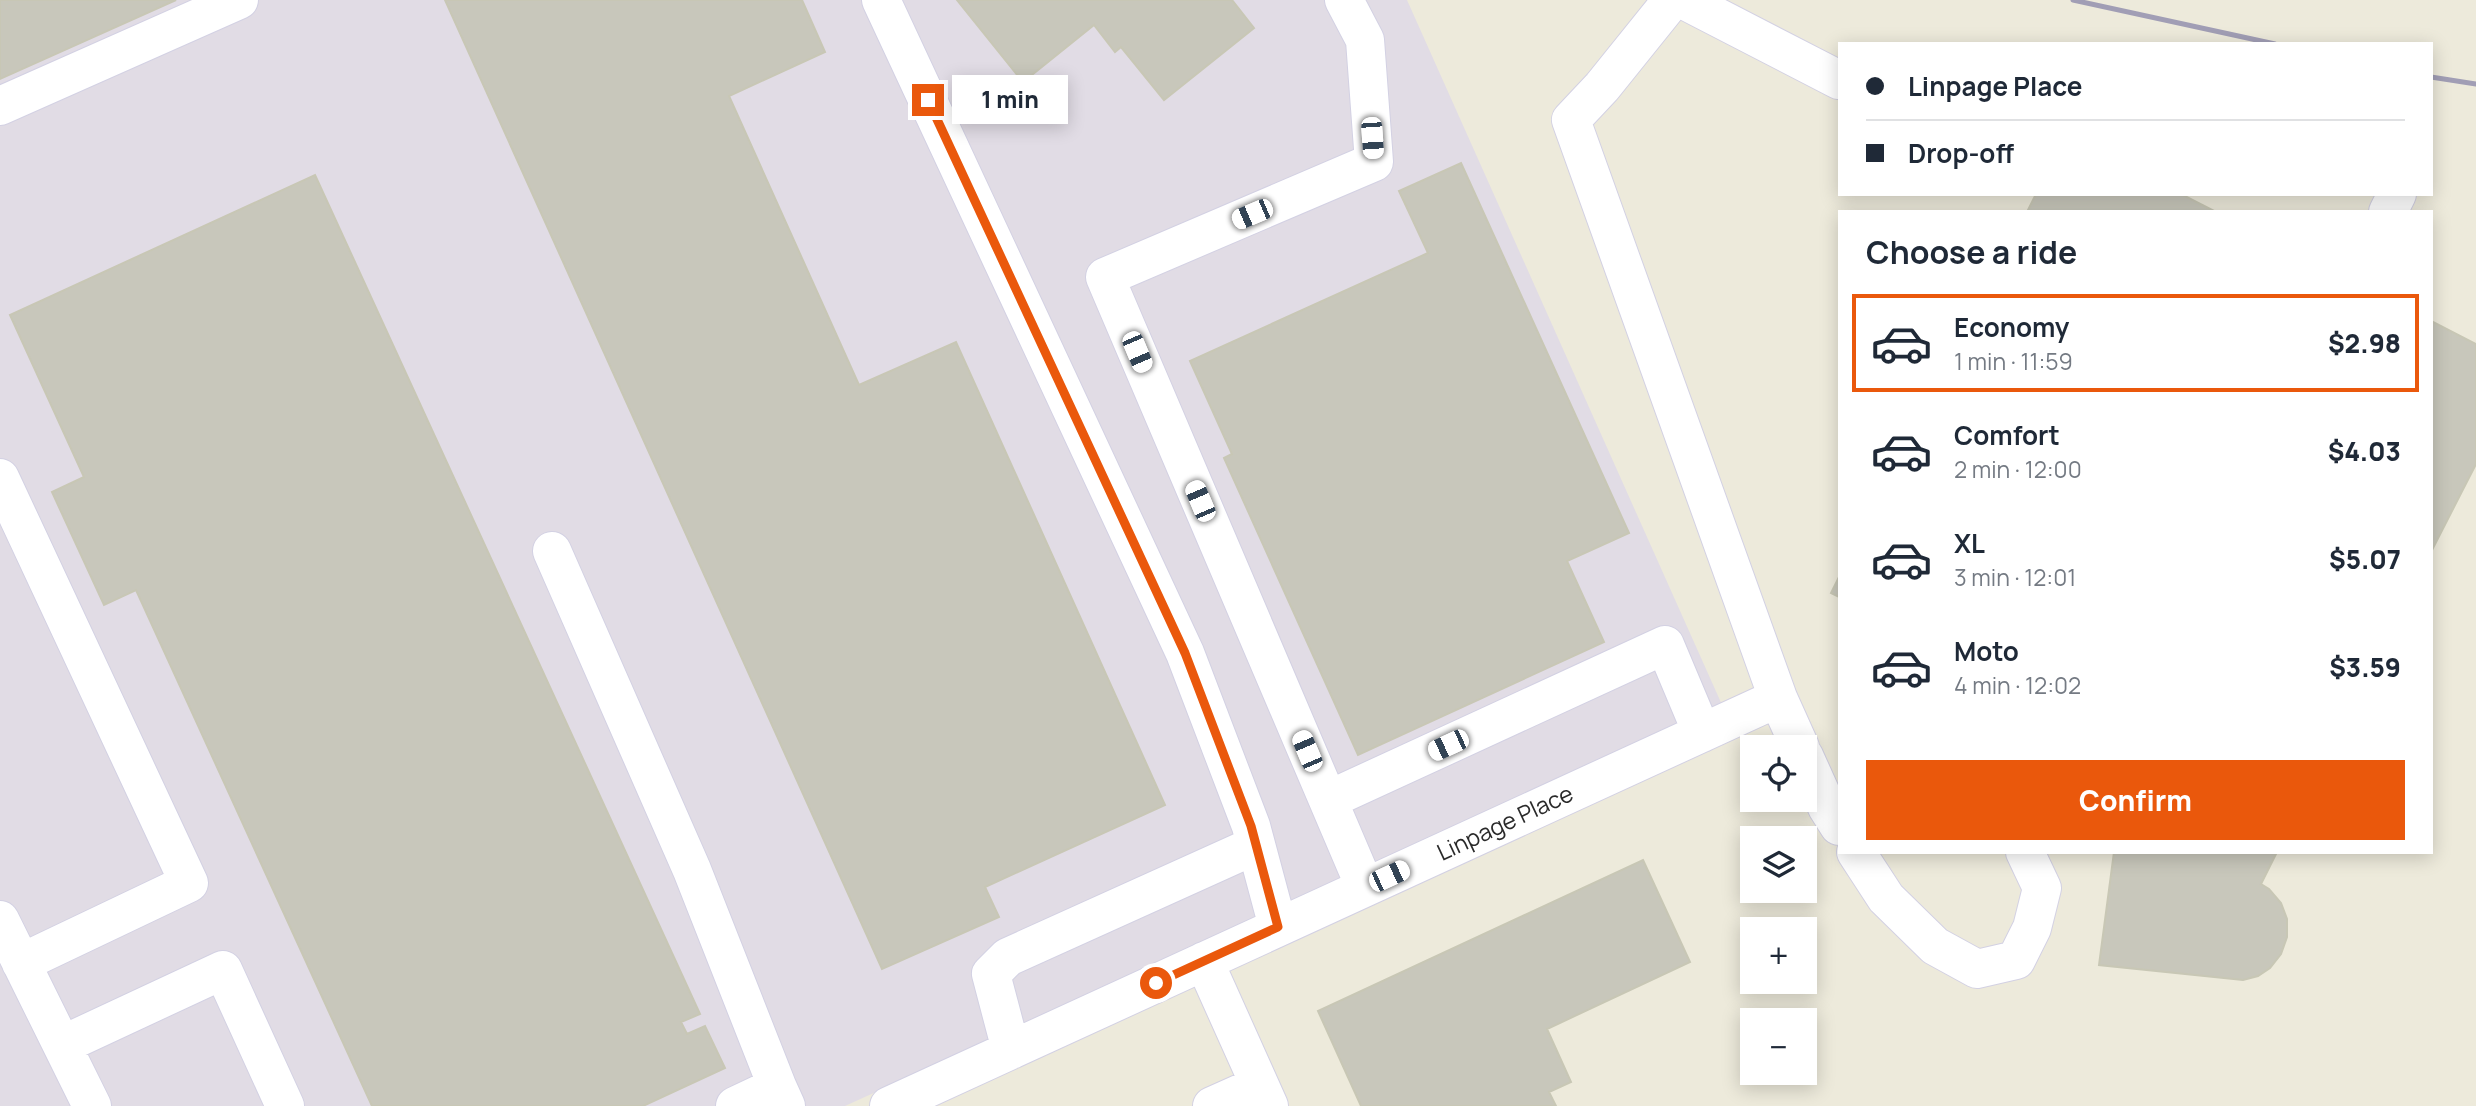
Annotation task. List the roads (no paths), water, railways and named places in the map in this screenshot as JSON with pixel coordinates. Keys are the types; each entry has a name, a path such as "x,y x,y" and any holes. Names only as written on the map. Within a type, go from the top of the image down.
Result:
{"street":[{"path":"0,106 239,0"},
{"path":"881,0 1185,653 1251,826 1278,927"},
{"path":"1344,0 1365,40 1374,162 1105,277 1365,887"},
{"path":"1672,0 1602,87 1571,120 1778,698 1795,735"},
{"path":"1684,0 1838,79"},
{"path":"0,478 189,883 22,963"},
{"path":"552,551 692,870 781,1096 735,1106"},
{"path":"1328,800 1665,645 1702,733"},
{"name":"Linpage Place","path":"907,1102 1011,1050 1778,698"},
{"path":"1817,785 1838,824"},
{"path":"1011,1050 991,974 1008,957 1256,845"},
{"path":"1857,854 1886,898 1935,946 1977,969 2016,960 2032,928 2042,888 2026,854"},
{"path":"0,920 92,1106"},
{"path":"1204,961 1264,1096 1212,1106"},
{"path":"62,1045 223,970 285,1106"}],"railway":[{"path":"2073,0 2266,42"},
{"path":"2433,77 2476,84"}]}
